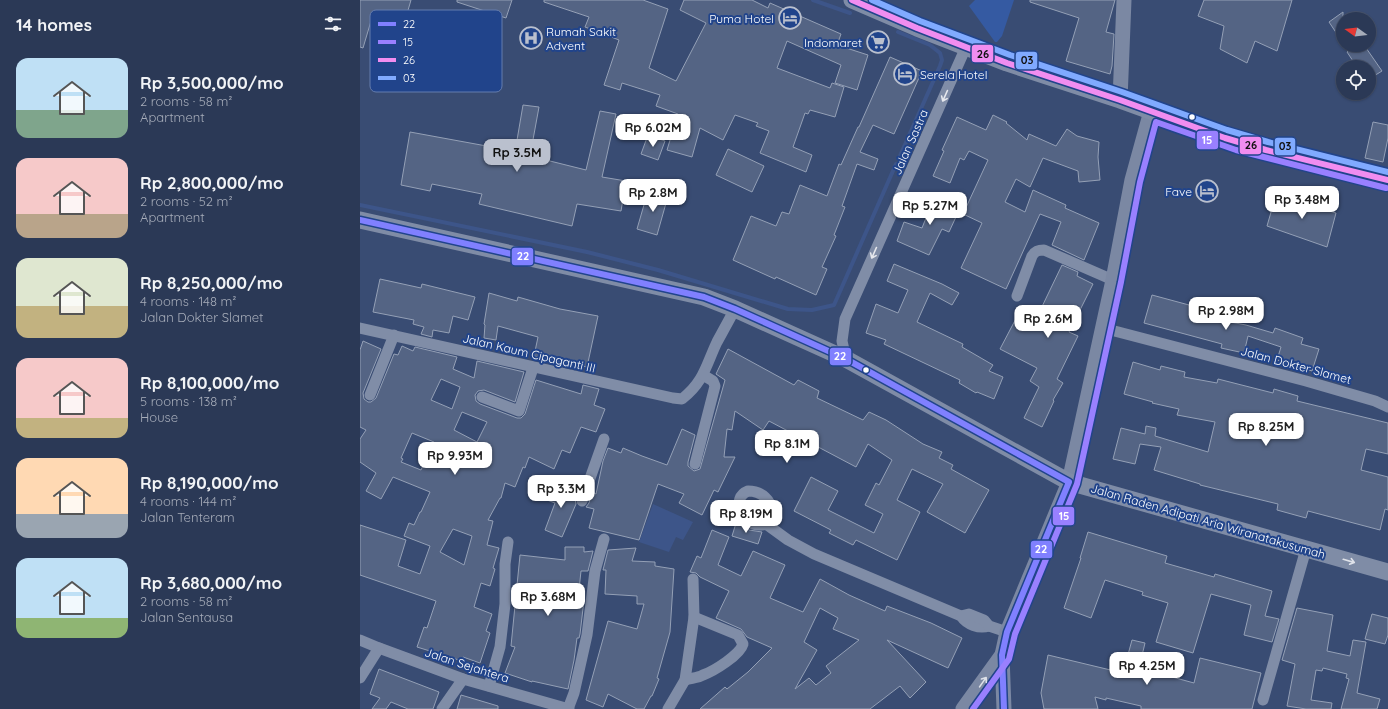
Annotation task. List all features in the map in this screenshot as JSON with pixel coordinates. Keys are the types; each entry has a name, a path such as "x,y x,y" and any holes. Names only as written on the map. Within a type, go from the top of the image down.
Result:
{"main road":[{"path":"852,0 1011,65 1120,100 1238,142 1388,180"},
{"name":"Jalan Raden Adipati Aria Wiranatakusumah","path":"360,220 704,297 735,309 846,359 1068,482 1388,572"}],"street":[{"path":"1120,100 1124,0"},
{"name":"Jalan Sastra","path":"846,359 842,341 845,319 966,47"},
{"path":"1004,709 1002,655 997,629 1068,482 1103,328 1132,180 1152,111"},
{"path":"1017,296 1032,256 1039,250 1044,250 1113,280"},
{"path":"695,464 715,386 713,381 703,375 717,343 735,309"},
{"name":"Jalan Kaum Cipaganti III","path":"360,328 533,368 673,398 682,399 690,392 703,375"},
{"name":"Jalan Dokter Slamet","path":"1103,328 1306,381 1375,401 1388,407"},
{"path":"370,395 394,335"},
{"path":"482,397 519,411 533,368"},
{"path":"582,501 604,439"},
{"path":"766,524 788,540 814,554 961,616 969,614 984,620 997,629"},
{"path":"562,708 574,693 587,635 595,571 604,539"},
{"path":"489,686 501,640 505,604 505,564 508,542"},
{"path":"1263,700 1306,548"},
{"path":"668,709 685,680 694,617 693,579"},
{"path":"685,680 702,676 718,668 741,650 744,644 738,635 694,617"},
{"name":"Jalan Sejahtera","path":"360,640 463,679 562,708"},
{"path":"360,678 379,648"},
{"path":"963,709 1002,655"},
{"path":"442,709 463,679"}],"shaded area":[{"path":"975,0 1014,0 1002,36 997,42 995,42 969,6"},
{"path":"653,504 693,522 683,540 676,537 669,552 639,542"}],"building":[{"path":"360,0 411,0 408,10 370,10 370,24 363,48 360,47"},
{"path":"457,0 512,0 506,18 502,17 502,10 482,10 457,2"},
{"path":"544,0 643,0 668,9 649,68 676,81 706,23 680,10 684,0 752,0 768,8 770,3 841,34 837,45 868,55 857,90 835,83 841,65 787,41 777,68 830,88 832,83 844,87 835,117 810,110 808,114 805,113 793,147 812,155 806,172 760,153 769,131 756,126 758,123 735,115 723,140 700,128 692,157 667,150 678,114 656,106 660,95 622,83 620,90 604,85 619,40 585,27 589,17 544,2"},
{"path":"1030,0 1115,0 1106,32 1114,34 1110,74 1066,61 1079,18 1030,2"},
{"path":"1204,0 1292,0 1277,51 1255,41 1247,63 1220,49 1224,26 1198,16"},
{"path":"1336,17 1336,32 1329,22"},
{"path":"1347,52 1369,52 1374,60 1352,60"},
{"path":"890,57 922,71 894,134 873,125 860,152 878,159 874,170 857,164 842,206 845,207 834,235 836,236 822,267 827,269 816,295 733,260 751,216 776,226 782,212 789,214 800,185 827,196 839,164 841,165"},
{"path":"1376,62 1382,71 1376,75"},
{"path":"523,105 539,107 530,156 586,170 600,111 616,114 602,177 626,181 621,211 577,204 572,226 479,204 482,194 432,184 430,191 401,185 410,132 492,147 493,141 516,146"},
{"path":"993,115 1007,122 1006,123 1027,140 1029,134 1056,146 1067,129 1077,136 1099,142 1098,157 1100,180 1079,182 1078,171 1043,158 1030,187 1016,179 1005,202 1025,212 1033,190 1066,205 1065,208 1099,223 1084,260 1052,245 1061,222 1040,214 1006,289 961,268 982,223 963,214 988,160 969,151 964,160 960,158 950,183 933,176 944,151 942,150 957,117 986,130"},
{"path":"1373,122 1388,125 1388,138 1383,162 1365,158"},
{"path":"648,135 665,141 658,160 641,154"},
{"path":"728,149 764,166 752,192 716,175"},
{"path":"648,191 668,196 657,235 637,229"},
{"path":"940,195 961,206 949,232 942,229 929,255 897,241 904,222 922,228 930,208 932,209"},
{"path":"1276,195 1336,213 1327,247 1267,226"},
{"path":"894,264 942,284 959,293 952,305 930,293 917,322 963,344 962,347 993,365 989,371 1003,377 994,399 977,392 976,393 959,383 960,380 884,344 886,340 866,333 876,304 898,313 908,290 887,281"},
{"path":"1062,265 1078,272 1077,276 1093,284 1069,332 1078,336 1057,379 1063,383 1053,400 1054,401 1042,427 1024,418 1039,387 1030,381 1037,368 1000,349 1021,309 1037,317"},
{"path":"380,279 421,288 422,284 475,297 468,320 453,316 449,333 433,330 432,337 421,334 424,327 413,324 414,320 373,312"},
{"path":"489,293 517,301 518,297 560,309 598,316 587,367 534,356 538,337 498,326 496,340 484,338 484,324"},
{"path":"1152,295 1226,315 1225,321 1246,325 1273,333 1275,328 1303,338 1301,344 1319,349 1312,371 1277,360 1281,347 1248,336 1244,353 1221,348 1222,344 1144,323"},
{"path":"363,341 381,349 363,393 364,399 368,402 371,402 376,398 394,354 398,355 402,346 413,351 415,347 457,357 453,369 474,378 477,361 524,372 515,402 484,390 478,391 475,395 476,401 480,404 517,418 521,418 525,414 536,380 581,394 583,385 599,389 594,405 605,409 596,432 581,427 570,453 562,450 554,469 529,457 525,468 523,467 515,487 505,483 501,498 488,520 493,521 487,545 499,548 493,568 495,569 490,586 481,583 474,607 492,614 486,631 490,633 480,663 463,657 462,661 417,647 424,627 427,628 436,601 360,575 360,525 406,540 398,566 420,574 430,546 404,536 409,523 414,525 430,492 393,477 381,499 366,491 376,473 360,462 360,439 366,430 360,427 360,350","holes":["441,379 460,387 452,409 431,400","462,412 487,422 477,442 454,430","412,433 434,442 421,470 401,462 403,459 401,458","453,529 472,536 464,565 440,552"]},
{"path":"728,349 794,385 798,380 819,391 817,398 863,420 869,412 886,420 923,444 942,452 939,458 953,465 951,469 989,490 965,533 927,512 943,484 912,469 897,500 920,512 897,560 856,540 853,545 829,533 831,530 794,511 811,477 838,491 828,510 874,533 883,514 865,505 876,483 879,485 892,460 868,444 856,467 769,421 763,430 735,411 732,430 727,429 724,457 735,457 718,492 714,490 702,515 679,503 684,494 658,484 639,540 589,528 594,509 586,507 589,503 592,492 596,494 603,461 608,448 621,453 623,448 667,465 682,429 695,435 688,466 694,471 700,469 725,380 716,374"},
{"path":"1133,362 1160,370 1161,366 1185,372 1184,377 1217,383 1218,379 1273,393 1274,389 1298,396 1297,401 1388,423 1388,454 1366,449 1361,470 1388,477 1388,510 1385,509 1380,530 1308,511 1306,518 1277,510 1278,504 1200,485 1154,470 1161,447 1140,444 1135,464 1113,459 1121,428 1145,434 1146,426 1156,428 1155,436 1208,452 1215,422 1177,415 1179,409 1152,403 1153,402 1124,394"},
{"path":"553,483 578,492 575,499 576,504 562,537 545,530 555,503 547,500"},
{"path":"737,520 749,530 762,532 758,544 732,536"},
{"path":"712,530 729,537 718,565 741,576 753,551 785,565 770,598 803,612 820,579 849,595 885,611 887,606 931,623 962,638 948,668 887,640 926,682 910,698 900,686 870,709 700,709 725,687 727,689 748,672 772,648 747,637 741,629 716,618 729,591 700,577 696,573 690,572 697,556 701,558","holes":["820,608 838,618 833,629 859,640 826,666 831,673 816,685 809,678 795,689 817,650 804,642"]},
{"path":"1088,532 1167,556 1165,563 1214,577 1215,574 1272,591 1265,616 1279,619 1272,642 1244,635 1251,605 1211,594 1193,653 1156,642 1168,603 1142,595 1143,592 1105,580 1091,618 1064,608"},
{"path":"565,547 584,547 584,552 593,551 588,571 581,571 578,599 584,600 580,634 579,638 577,638 568,689 532,682 505,673 515,647 511,646 520,555 565,560"},
{"path":"636,548 632,561 655,562 655,566 674,569 670,632 657,678 659,679 652,696 644,709 637,709 608,694 603,707 586,700 608,621 637,629 644,604 637,604 637,596 605,594 606,570 603,570 608,550"},
{"path":"1297,608 1333,615 1327,651 1350,656 1353,640 1366,642 1357,693 1380,699 1377,709 1341,709 1349,679 1346,678 1347,674 1323,668 1322,671 1316,670 1311,700 1332,703 1331,709 1306,709 1287,706 1295,664 1282,660"},
{"path":"1372,614 1388,618 1388,635 1385,644 1365,639"},
{"path":"1132,640 1145,643 1139,668 1194,683 1200,658 1261,673 1252,709 1141,709 1141,706 1095,697 1098,709 1044,709 1041,693 1048,655 1123,673"},
{"path":"379,669 439,692 433,709 408,709 391,702 386,709 372,709 380,698 370,694"},
{"path":"461,695 498,706 498,709 457,709"}],"waterway":[{"path":"813,0 850,13"},
{"path":"898,32 930,45 940,53 942,60 899,158"},
{"path":"360,205 587,252 658,270 788,309 812,310 834,305 896,164"}],"transit line":[{"name":"26","path":"852,0 917,28 1007,63 1120,100 1225,138 1266,150 1388,180"},
{"name":"03","path":"872,0 920,21 1010,55 1122,92 1227,130 1268,142 1388,172"},
{"name":"15","path":"973,709 1009,659 1015,634 1077,484 1121,282 1140,182 1156,122 1236,150 1386,188"},
{"name":"22","path":"360,220 704,297 735,309 846,359 1069,482 1007,632 1002,655 1004,709"}],"place":[{"name":"Puma Hotel","path":"790,18"},
{"name":"Rumah Sakit Advent","path":"531,38"},
{"name":"Indomaret","path":"878,42"},
{"name":"Serela Hotel","path":"905,74"},
{"name":"Fave","path":"1207,191"}]}
